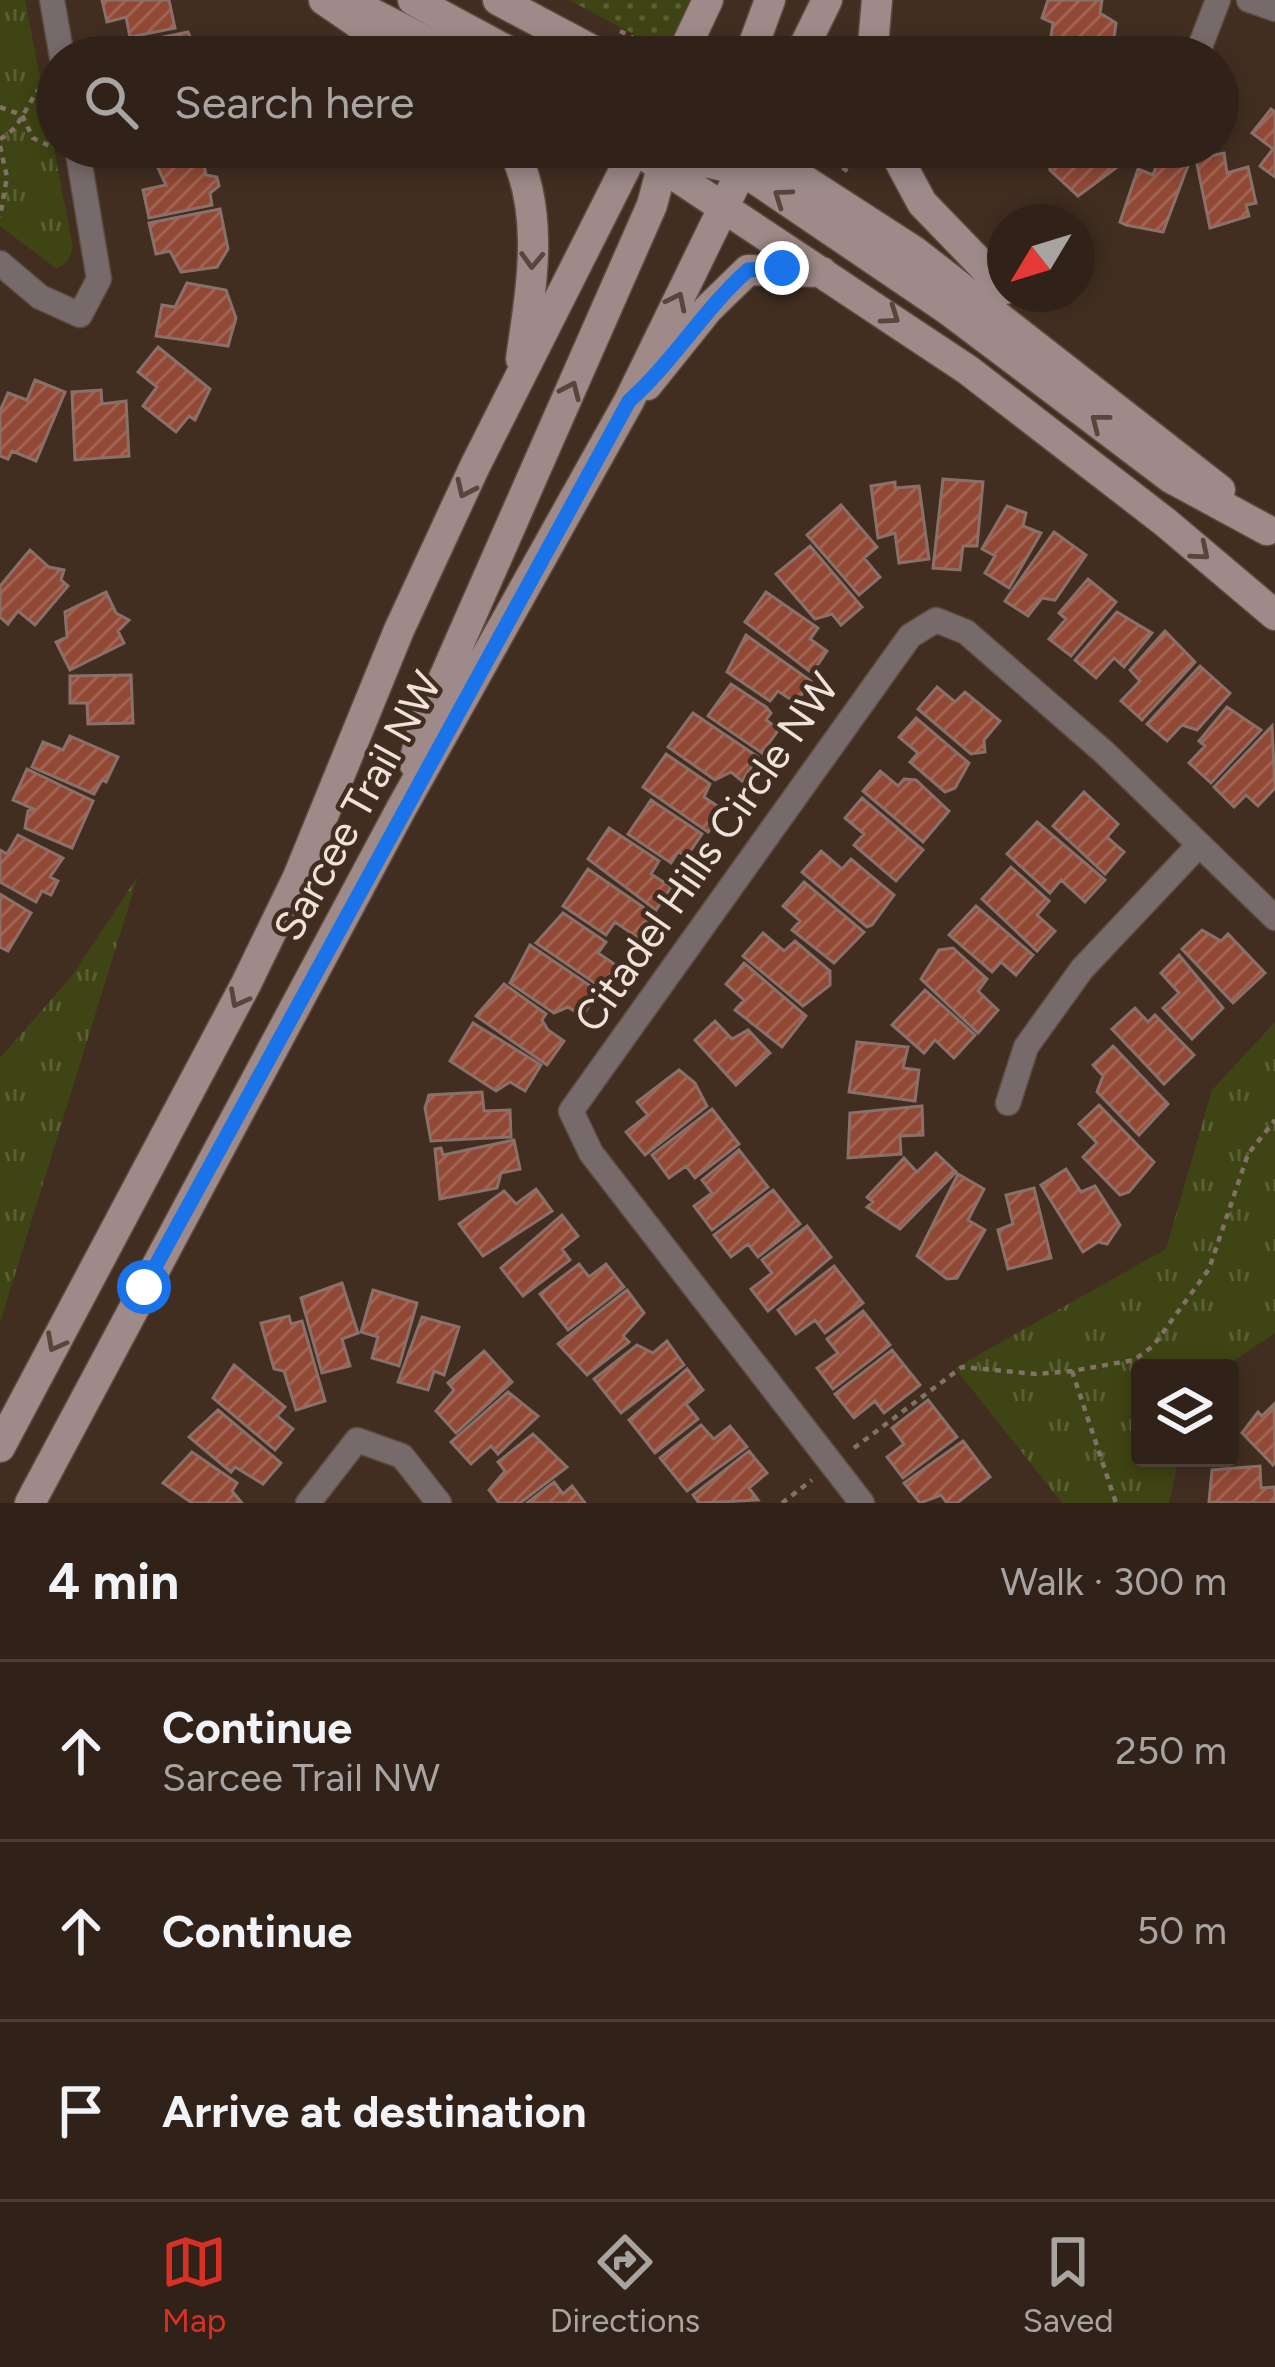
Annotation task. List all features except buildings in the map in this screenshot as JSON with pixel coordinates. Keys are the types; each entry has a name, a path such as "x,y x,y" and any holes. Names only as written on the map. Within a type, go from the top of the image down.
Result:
{"main road":[{"path":"324,0 376,36"},
{"path":"346,0 416,36"},
{"path":"413,0 480,36"},
{"path":"498,0 566,36"},
{"path":"691,36 708,0"},
{"path":"757,36 770,0"},
{"path":"809,36 827,0"},
{"path":"874,36 877,0"},
{"path":"518,385 532,239 530,202 519,168"},
{"name":"Sarcee Trail NW","path":"0,1447 267,941 399,630 624,168"},
{"path":"401,809 424,723 652,205 662,168"},
{"path":"682,168 724,204 968,370 1166,522 1275,615"},
{"name":"Sarcee Trail NW","path":"30,1503 401,809 629,401 724,204 733,168"},
{"path":"758,168 1171,478 1271,534"},
{"path":"766,168 914,251 1081,376 1271,534"},
{"path":"903,168 922,203 987,270"},
{"path":"629,401 664,370 707,309 748,270 824,272"},
{"path":"1025,312 1081,376"}],"street":[{"path":"52,0 58,36"},
{"path":"1204,36 1218,0"},
{"path":"1249,0 1275,8"},
{"path":"0,263 40,297 80,315 99,279 80,168"},
{"name":"Citadel Hills Circle NW","path":"862,1503 591,1153 571,1112 873,682 910,636 936,620 966,632 1105,753 1275,918"},
{"path":"1008,1103 1026,1047 1082,969 1198,846"},
{"path":"308,1503 356,1440 402,1456 439,1503"}],"path":[{"path":"0,217 8,177 0,142 36,93"},
{"path":"0,107 22,115 36,139"},
{"path":"847,1453 962,1367 1036,1374 1134,1360 1169,1329 1209,1269 1247,1154 1275,1120"},
{"path":"1072,1370 1116,1503"},
{"path":"782,1503 812,1480"}],"green space":[{"path":"0,0 25,0 36,57 36,168 58,168 73,247 68,261 57,269 0,226"},
{"path":"569,0 690,0 672,36 637,36"},
{"path":"138,876 0,1323 0,1058 71,977"},
{"path":"1275,1022 1275,1333 1236,1359 1131,1359 1131,1467 1177,1467 1169,1503 1062,1503 955,1368 1166,1249 1212,1090"}],"route":[{"path":"144,1287 401,809 629,401 664,370 707,309 748,270 782,268"}]}
